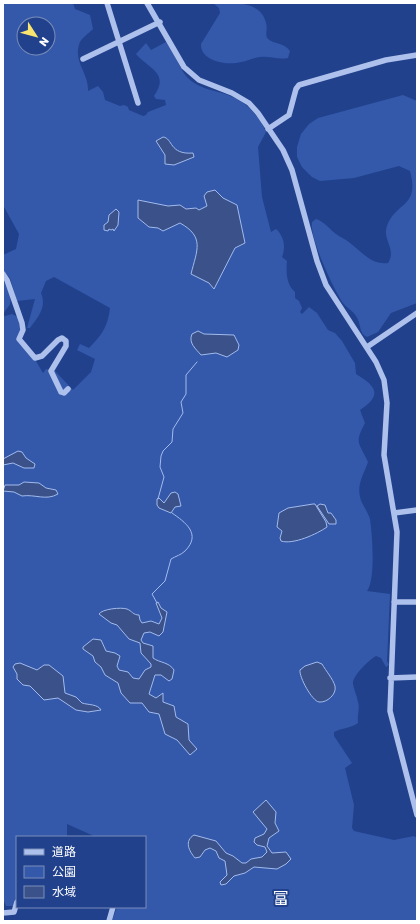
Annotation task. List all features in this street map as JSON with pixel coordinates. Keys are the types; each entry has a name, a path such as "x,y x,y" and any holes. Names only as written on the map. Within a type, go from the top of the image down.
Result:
{"street":[{"path":"107,3 138,103"},
{"path":"147,3 160,22 184,67 192,76 205,84 232,93 245,100 254,108 289,162 317,261 326,285 367,347 381,372 386,390 387,403 384,455 397,532 390,678 391,717 417,815"},
{"path":"83,59 160,22"},
{"path":"268,129 289,115 296,88 299,85 386,60 417,55"},
{"path":"3,274 7,280 22,323 23,330 19,339 29,353 35,358 40,357 58,340 62,338 66,341 66,346 53,365 51,371 61,392 64,394 68,389"},
{"path":"367,347 417,314"},
{"path":"394,513 417,510"},
{"path":"394,602 417,602"},
{"path":"390,678 417,677"},
{"path":"3,913 14,912 16,905"},
{"path":"109,921 113,908"}],"green space":[{"path":"3,3 73,3 75,9 90,15 93,29 80,42 78,49 79,61 86,78 88,91 98,86 103,92 105,100 120,106 124,105 128,107 129,110 143,116 148,112 166,105 165,100 156,99 154,96 160,82 159,77 152,68 136,54 146,43 151,50 166,42 183,72 190,80 202,87 236,99 254,112 258,118 266,132 258,147 262,197 271,232 276,229 284,242 282,257 287,261 288,282 295,292 295,298 299,301 302,308 300,312 302,314 309,307 317,313 328,330 335,333 342,341 355,363 356,374 363,378 374,391 372,400 360,410 365,423 360,435 359,443 368,462 361,479 359,492 370,519 372,534 372,577 367,591 390,594 387,661 389,665 386,667 381,658 376,656 358,672 353,684 359,704 358,723 334,732 334,736 352,763 345,768 354,805 352,828 354,831 394,840 414,836 417,838 417,921 112,921 117,908 146,908 146,836 94,836 67,824 67,836 16,836 16,897 14,906 6,906 3,899 3,315 5,316 12,314 18,317 22,327 18,338 21,346 30,351 43,373 46,369 55,371 73,390 91,372 95,359 77,350 80,344 89,348 97,339 104,330 110,308 54,277 46,281 41,293 43,303 41,312 30,328 27,328 35,299 17,301 10,278 3,270 3,255 16,249 19,234 3,205"},
{"path":"213,3 244,4 258,10 266,23 267,38 288,48 290,51 288,58 281,59 260,57 244,62 222,63 205,55 201,44 220,13 219,8"},
{"path":"403,95 417,101 417,303 391,313 378,332 367,337 364,336 361,331 355,314 343,303 328,276 314,239 312,222 316,219 322,222 372,260 388,263 391,253 386,236 387,226 391,218 406,203 412,192 410,171 399,166 354,178 320,181 312,177 302,167 297,157 297,147 301,134 309,124 318,118"},
{"path":"3,278 9,290 10,297 10,304 3,315"}],"water":[{"path":"163,137 169,140 176,149 185,153 193,153 194,157 174,165 165,164 165,155 156,141"},
{"path":"215,190 223,198 237,205 245,243 235,248 214,289 209,283 191,274 197,251 197,245 196,239 188,228 180,223 163,231 158,228 149,227 138,218 138,200 168,206 180,205 186,209 196,208 199,210 207,206 204,196 207,192"},
{"path":"116,209 119,212 118,225 114,231 113,229 109,229 108,231 104,230 104,225 108,222 109,215"},
{"path":"198,331 204,334 234,335 239,345 238,350 227,357 216,353 201,355 193,346 191,340 192,334"},
{"path":"18,451 22,452 26,458 35,464 34,468 24,468 13,463 3,465 3,459"},
{"path":"24,482 39,483 46,488 56,490 58,494 49,497 22,496 14,492 3,491 5,485 19,485"},
{"path":"175,492 178,494 181,506 175,507 171,513 159,508 157,505 157,499 159,498 164,503 171,493"},
{"path":"315,504 326,522 327,527 311,536 298,540 286,542 281,541 280,538 282,531 277,527 279,513 288,508"},
{"path":"320,504 325,505 328,513 331,513 336,520 336,524 329,524 317,506"},
{"path":"158,602 161,608 167,612 163,632 159,636 150,632 144,633 141,640 143,643 153,646 153,658 170,665 174,670 172,679 169,681 161,675 155,675 149,694 156,698 163,693 163,702 174,706 176,717 188,724 189,740 197,749 190,755 177,740 165,734 159,714 149,712 142,703 130,703 121,693 118,683 105,675 101,667 95,662 93,656 83,649 83,647 93,639 101,640 106,651 120,656 117,666 119,670 128,672 133,678 139,679 145,670 151,667 151,664 141,653 140,643 129,639 117,625 111,623 99,614 101,612 116,608 124,608 139,615 142,623 151,621 159,624 162,618 156,603"},
{"path":"317,662 322,664 335,686 333,695 322,702 316,701 313,698 300,673 300,670 305,666"},
{"path":"20,663 37,670 44,665 49,665 63,676 65,693 76,697 82,703 95,706 101,710 88,712 76,710 58,698 44,700 30,686 23,685 17,679 17,674 13,667 15,664"},
{"path":"266,800 276,812 275,823 279,831 269,838 267,846 272,853 286,852 291,859 277,869 254,867 245,873 234,876 226,884 221,885 220,882 227,875 225,861 219,858 216,851 210,848 205,850 200,857 195,858 188,846 189,840 194,835 216,841 226,853 242,863 246,863 251,859 262,857 267,852 265,847 257,845 254,842 255,838 264,834 267,829 253,812"}],"waterway":[{"path":"158,499 164,477 160,467 161,456 163,451 172,442 173,429 183,413 181,402 186,394 186,375 197,362"},
{"path":"157,603 152,594 165,581 171,559 185,551 190,545 192,539 190,529 182,520 172,513"}],"district":[{"name":"富","path":"281,898"}]}
